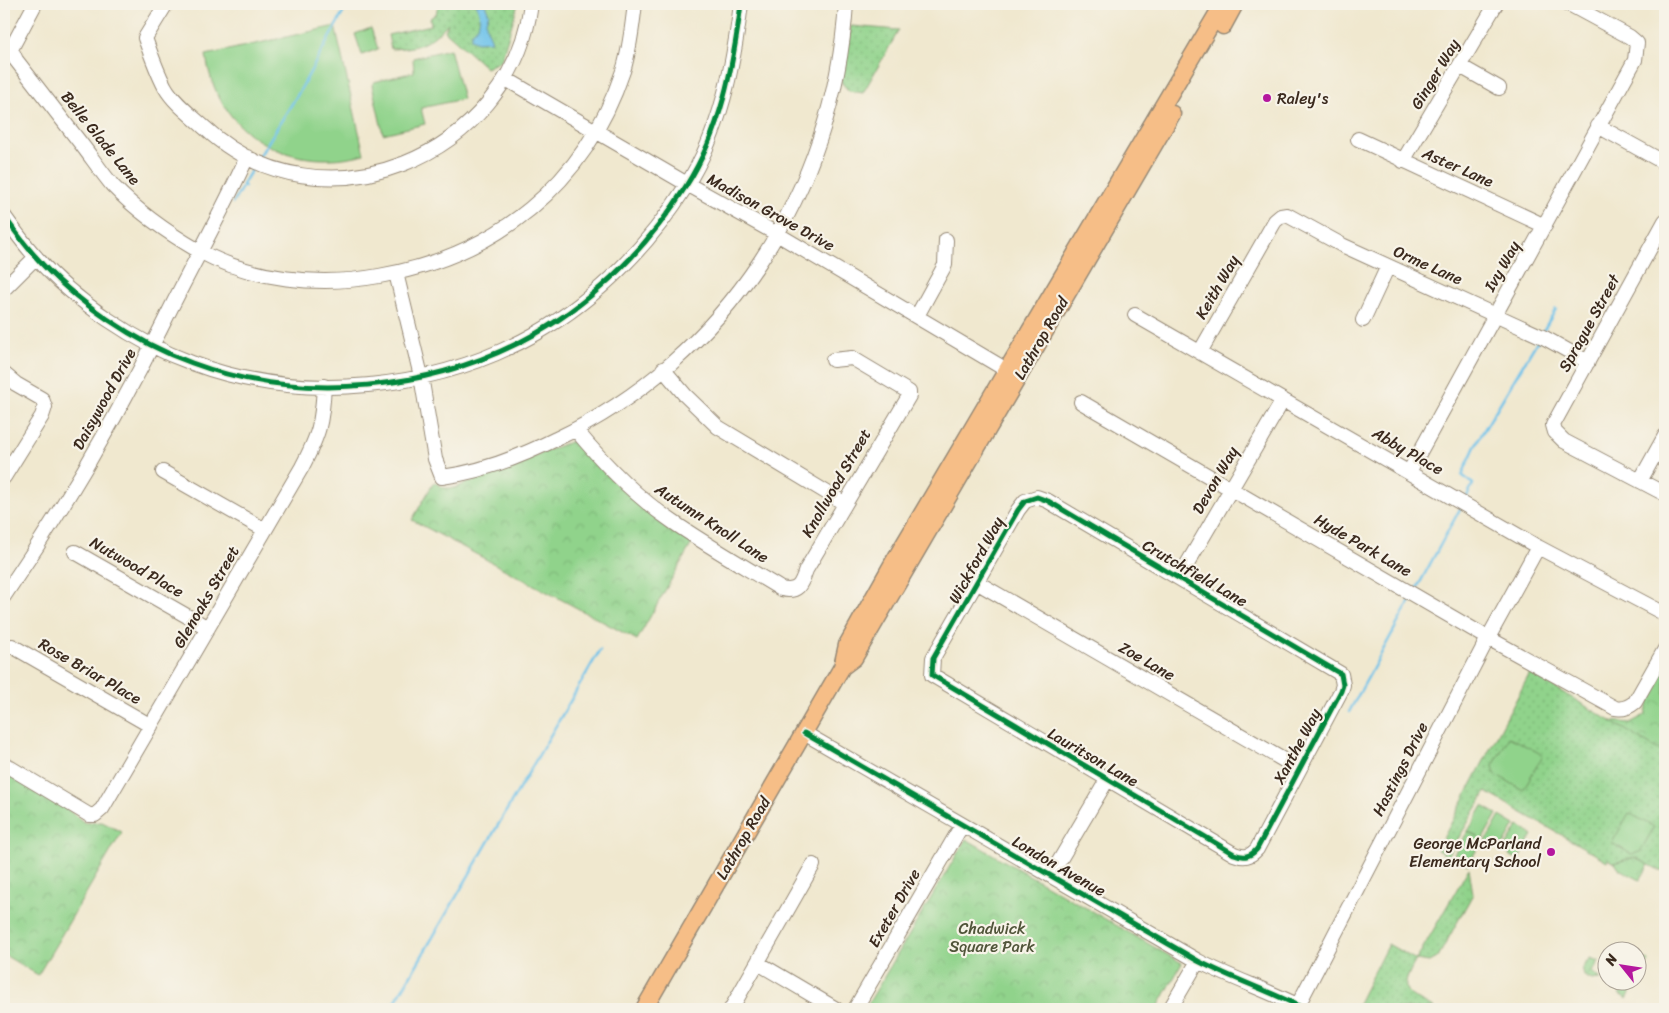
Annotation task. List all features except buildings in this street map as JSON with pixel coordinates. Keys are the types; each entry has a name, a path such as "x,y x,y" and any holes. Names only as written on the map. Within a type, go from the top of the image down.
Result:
{"main road":[{"name":"Lathrop Road","path":"1166,114 1223,4"},
{"name":"Lathrop Road","path":"644,1009 842,667 854,658 1012,373 1166,114 1236,4"}],"street":[{"name":"Belle Glade Lane","path":"35,4 10,48 16,60 113,186 171,234 201,252 229,264 258,273 290,279 355,281 414,270 448,259 486,241 515,222 566,174 607,110 623,71 631,36 635,4"},
{"path":"166,4 145,38 166,89 212,135 266,167 302,176 345,177 388,169 435,150 451,139 491,102 506,78 524,40 531,4"},
{"path":"4,216 36,257 78,296 113,322 154,346 191,363 233,376 277,384 324,386 364,386 439,373 487,356 538,333 579,305 632,257 655,231 687,184 702,156 723,102 735,55 741,4"},
{"path":"396,273 421,376 435,459 442,477 464,474 526,454 589,424 642,388 700,338 737,296 777,234 796,201 823,134 837,73 846,4"},
{"name":"Ginger Way","path":"1403,161 1496,4"},
{"name":"Ivy Way","path":"1409,472 1634,60 1637,43 1630,37 1569,4"},
{"path":"1460,66 1499,88"},
{"name":"Madison Grove Drive","path":"506,78 687,184 777,234 1012,373"},
{"path":"1598,126 1665,164"},
{"name":"Aster Lane","path":"1358,139 1545,226"},
{"name":"Daisywood Drive","path":"4,596 10,575 69,495 154,346 224,209 247,157"},
{"name":"Orme Lane","path":"1265,240 1281,216 1292,215 1342,245 1545,338 1588,362"},
{"name":"Sprague Street","path":"1640,481 1564,440 1555,432 1553,424 1665,221"},
{"path":"917,316 945,265 946,240"},
{"name":"Keith Way","path":"1200,352 1265,240"},
{"path":"4,289 36,257"},
{"path":"1363,320 1388,266"},
{"name":"Abby Place","path":"1134,315 1538,546 1665,614"},
{"name":"Knollwood Street","path":"793,591 799,588 806,570 844,503 907,400 909,392 852,358 833,360"},
{"path":"664,370 685,395 718,427 844,503"},
{"path":"4,374 16,384 42,399 45,407 42,416 4,477"},
{"name":"Glenoaks Street","path":"4,764 82,812 95,815 102,809 317,438 322,419 324,386"},
{"name":"Devon Way","path":"1179,578 1283,400"},
{"name":"Hyde Park Lane","path":"1081,402 1488,638 1599,700 1620,709 1630,706 1646,686 1665,649"},
{"name":"Autumn Knoll Lane","path":"576,430 597,455 634,492 672,522 781,589 793,591"},
{"path":"1665,436 1640,481 1665,494"},
{"path":"163,472 265,530"},
{"name":"Crutchfield Lane","path":"1030,498 1037,497 1048,501 1332,667 1343,677"},
{"name":"Wickford Way","path":"945,637 978,583 1018,510 1030,498"},
{"name":"Hastings Drive","path":"1300,1008 1488,638 1538,546"},
{"name":"Nutwood Place","path":"75,552 208,628"},
{"name":"Zoe Lane","path":"978,583 1299,769"},
{"name":"Lauritson Lane","path":"945,637 933,658 931,664 932,675 1107,780 1241,857 1251,855 1257,849 1268,827"},
{"name":"Rose Briar Place","path":"12,646 151,726"},
{"name":"Xanthe Way","path":"1268,827 1341,691 1343,677"},
{"name":"London Avenue","path":"804,733 1198,961 1231,978 1281,996 1300,1008"},
{"path":"1051,875 1107,780"},
{"name":"Exeter Drive","path":"855,1009 962,825"},
{"path":"731,1009 814,865"},
{"path":"1170,1009 1198,961"},
{"path":"758,964 836,1009"}],"green space":[{"path":"518,4 501,61 486,68 445,31 448,23 435,36 423,44 391,49 388,35 431,25 430,18 436,14 438,5"},
{"path":"335,26 364,154 336,159 310,158 284,152 261,142 241,126 225,107 213,83 206,55"},
{"path":"851,26 899,30 863,93 849,91 841,82"},
{"path":"371,28 378,49 362,55 355,34"},
{"path":"450,49 463,99 421,108 425,124 383,134 372,85 374,82 414,72 413,58"},
{"path":"572,441 581,445 602,470 634,500 692,543 637,640 412,520 434,482 445,488 455,488"},
{"path":"1665,669 1665,754 1611,721 1630,723 1645,715 1653,691"},
{"path":"1530,673 1665,753 1665,873 1634,857 1615,863 1608,859 1607,861 1486,792 1448,856 1437,850"},
{"path":"1509,737 1543,755 1523,790 1495,774 1493,766"},
{"path":"4,772 67,809 85,823 102,822 122,832 38,975 6,956 4,958"},
{"path":"1483,806 1497,814 1468,865 1453,856"},
{"path":"1629,813 1654,827 1640,852 1631,854 1612,843"},
{"path":"1500,816 1515,825 1501,850 1486,841"},
{"path":"1518,826 1533,835 1518,860 1503,851"},
{"name":"Chadwick Square Park","path":"966,839 1182,963 1157,1009 865,1009"},
{"path":"1634,857 1649,865 1640,880 1619,869 1615,863"},
{"path":"1469,868 1473,894 1438,957 1429,962 1416,960"},
{"path":"1388,944 1416,960 1407,980 1407,991 1435,1009 1355,1009"},
{"path":"1590,958 1596,960 1596,966 1592,972 1596,976 1596,980 1592,980 1584,976 1582,968"},
{"path":"1621,990 1632,990 1627,999 1619,994"}],"water":[{"path":"476,4 485,4 489,14 486,25 492,41 477,42 471,39 471,33 475,30 480,20"}],"waterway":[{"path":"259,157 298,94 348,4"},
{"path":"233,203 242,187 245,187 243,184 254,166"},
{"path":"1543,331 1556,309"},
{"path":"1465,500 1473,484 1462,475 1478,440 1538,340"},
{"path":"1416,590 1461,507"},
{"path":"1349,712 1411,599"},
{"path":"391,1009 600,650"}],"cycle path":[{"path":"4,216 27,247 51,273 87,304 107,319 149,344 192,363 234,376 278,384 323,387 368,385 412,379 456,368 497,353 537,333 559,319 581,303 621,268 656,229 672,208 698,165 717,121 734,51 741,4"},
{"path":"1037,497 1048,501 1341,674 1343,685 1341,691 1257,849 1252,854 1244,856 1234,854 932,675 933,658 1018,510 1025,501 1037,497"},
{"path":"804,733 1198,961 1305,1009"}],"place":[{"name":"Raley's","path":"1267,98"},
{"name":"George McParland Elementary School","path":"1551,852"}]}
